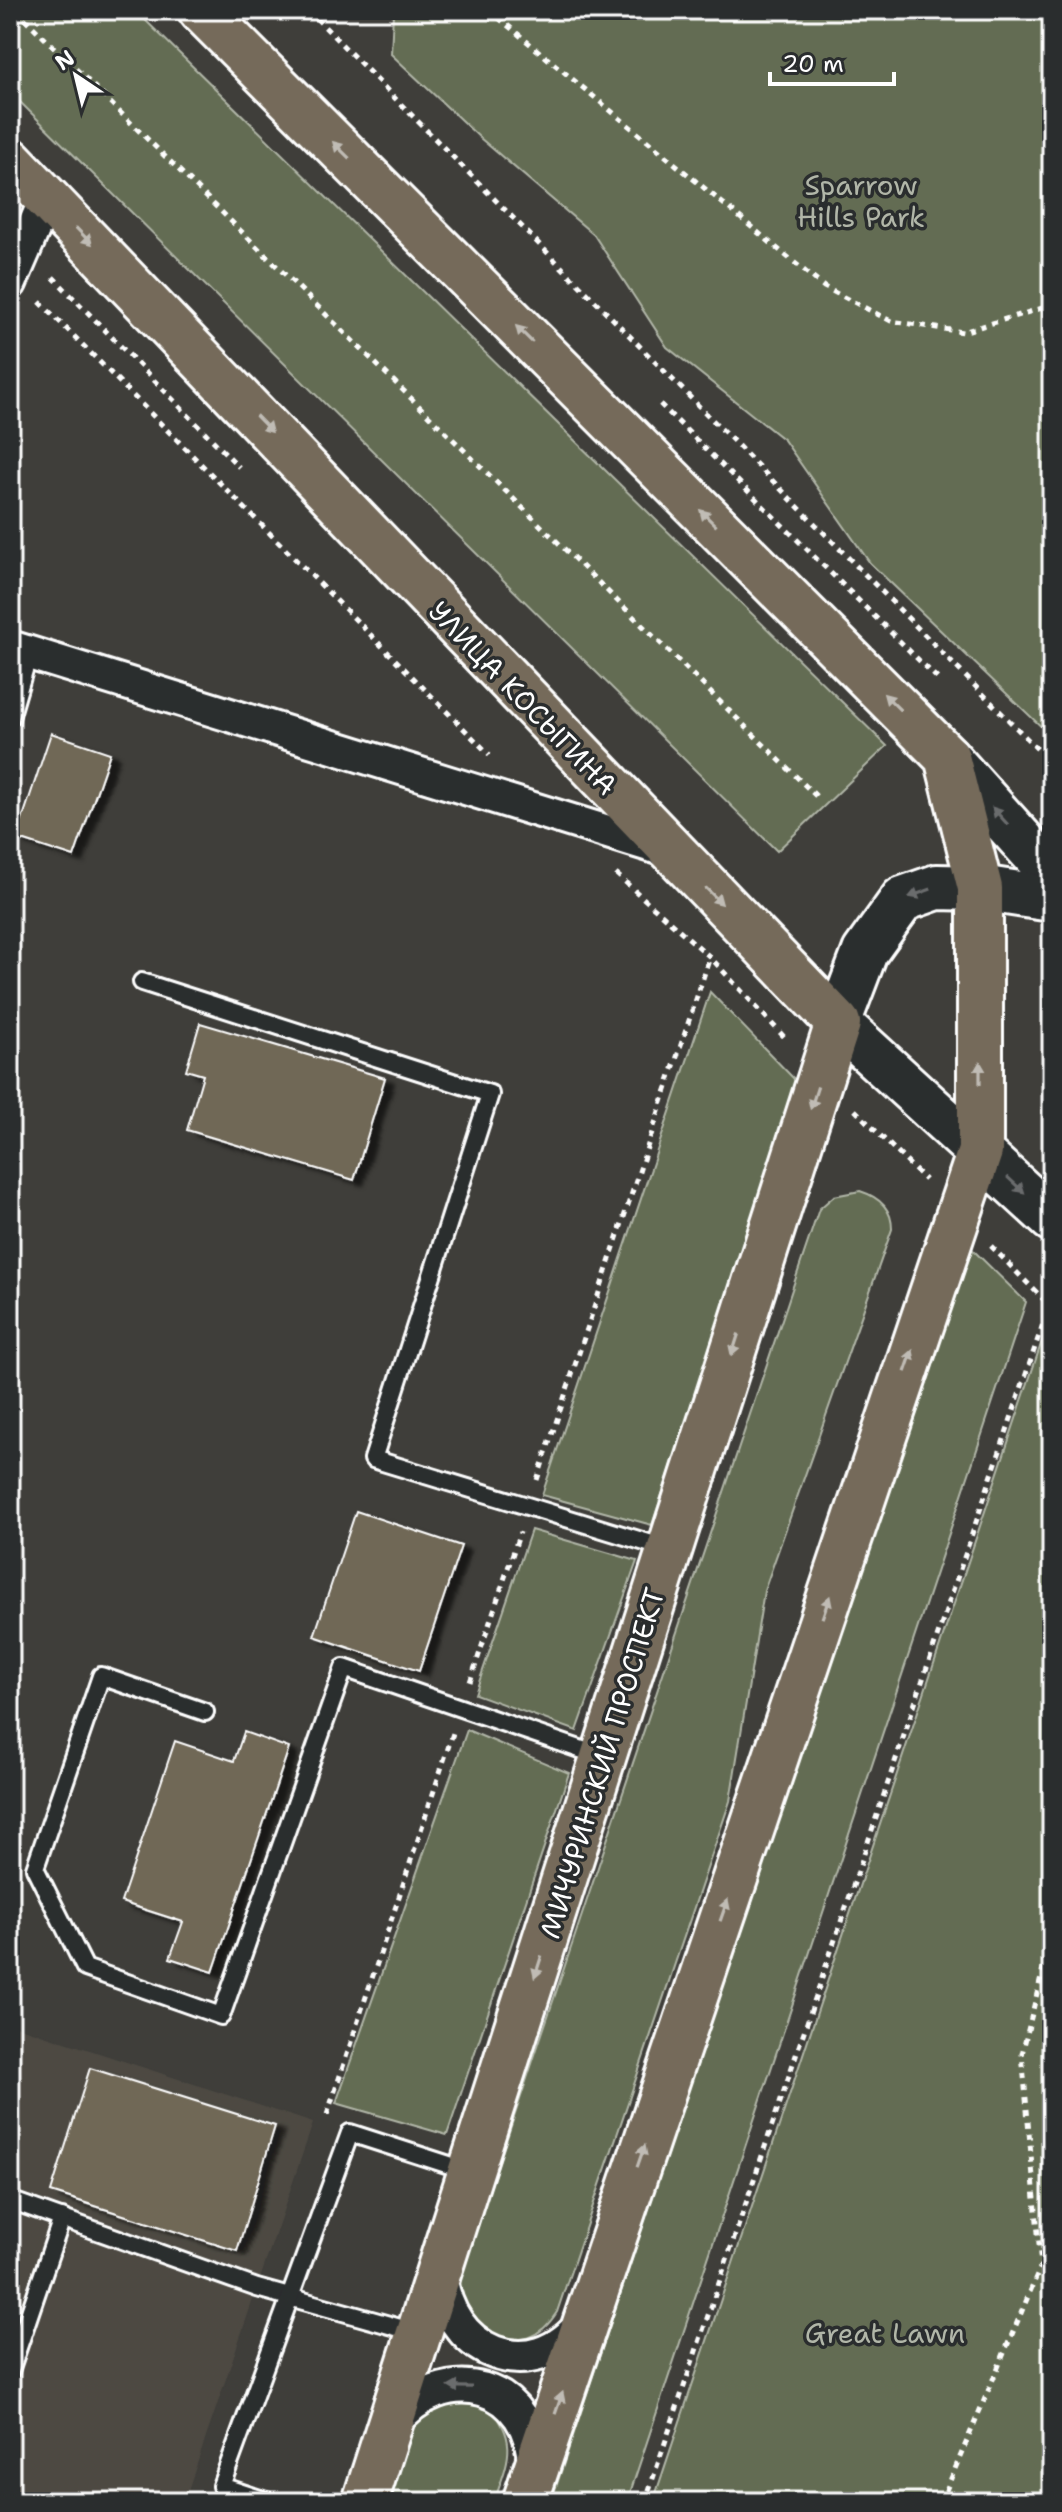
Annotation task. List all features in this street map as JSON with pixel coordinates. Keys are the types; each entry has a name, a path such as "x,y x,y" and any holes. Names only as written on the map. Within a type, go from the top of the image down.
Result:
{"main road":[{"path":"201,10 947,757 1052,874"},
{"name":"УЛИЦА КОСЫГИНА","path":"10,160 669,851 838,1023 1052,1219"},
{"path":"530,2489 980,1151 980,888 947,757"},
{"path":"838,1023 865,952 903,899 937,887 980,888 1052,899"},
{"name":"МИЧУРИНСКИЙ ПРОСПЕКТ","path":"365,2502 838,1023"}],"street":[{"path":"12,280 47,197"},
{"path":"20,650 669,851"},
{"path":"440,2270 442,2296 453,2321 471,2340 495,2353 522,2356 548,2350 571,2337 588,2315"},
{"path":"390,2427 407,2405 430,2390 457,2385 484,2389 508,2402 525,2424 534,2449 530,2489"}],"lane":[{"path":"10,718 20,650"},
{"path":"142,982 490,1094 373,1459 669,1550"},
{"path":"205,1712 101,1676 35,1868 85,1968 221,2016 344,1668 604,1758"},
{"path":"269,2502 221,2486 350,2133 473,2172"},
{"path":"10,2200 292,2298 419,2334"},
{"path":"10,2371 62,2218"}],"path":[{"path":"16,10 816,796"},
{"path":"308,10 1052,764"},
{"path":"489,10 824,287 891,321 963,332 1052,305"},
{"path":"12,280 496,761"},
{"path":"608,867 710,957 821,1077 1051,1307 1052,1316"},
{"path":"645,2502 1051,1307"},
{"path":"941,2502 1041,2266 1022,2054 1052,1933"}],"shaded area":[{"path":"10,2024 313,2123 184,2502 10,2502"}],"green space":[{"path":"10,10 135,10 887,746 777,851 10,92"},
{"name":"Sparrow Hills Park","path":"390,10 1052,10 1052,737 870,563 784,440 667,347 594,235 480,138 391,54 393,13"},
{"path":"710,992 798,1083 652,1525 542,1495"},
{"path":"860,1191 883,1204 890,1215 892,1229 764,1591 730,1801 557,2312 543,2328 528,2337 512,2340 497,2336 483,2328 471,2315 463,2298 460,2278 819,1209 834,1196"},
{"path":"969,1246 1026,1302 627,2502 551,2502"},
{"name":"Great Lawn","path":"1042,1341 1052,1351 1052,2502 653,2502"},
{"path":"531,1530 637,1561 577,1731 475,1694"},
{"path":"467,1730 569,1773 447,2135 336,2103"},
{"path":"441,2399 488,2405 498,2418 508,2441 508,2452 494,2502 386,2502 412,2423"}],"building":[{"path":"51,733 110,753 74,857 16,838"},
{"path":"200,1023 385,1078 354,1180 187,1130 203,1075 186,1070"},
{"path":"356,1511 461,1546 419,1671 314,1636"},
{"path":"244,1732 289,1748 213,1972 170,1958 183,1922 121,1902 175,1741 234,1761"},
{"path":"90,2068 275,2126 237,2251 51,2192"}]}
